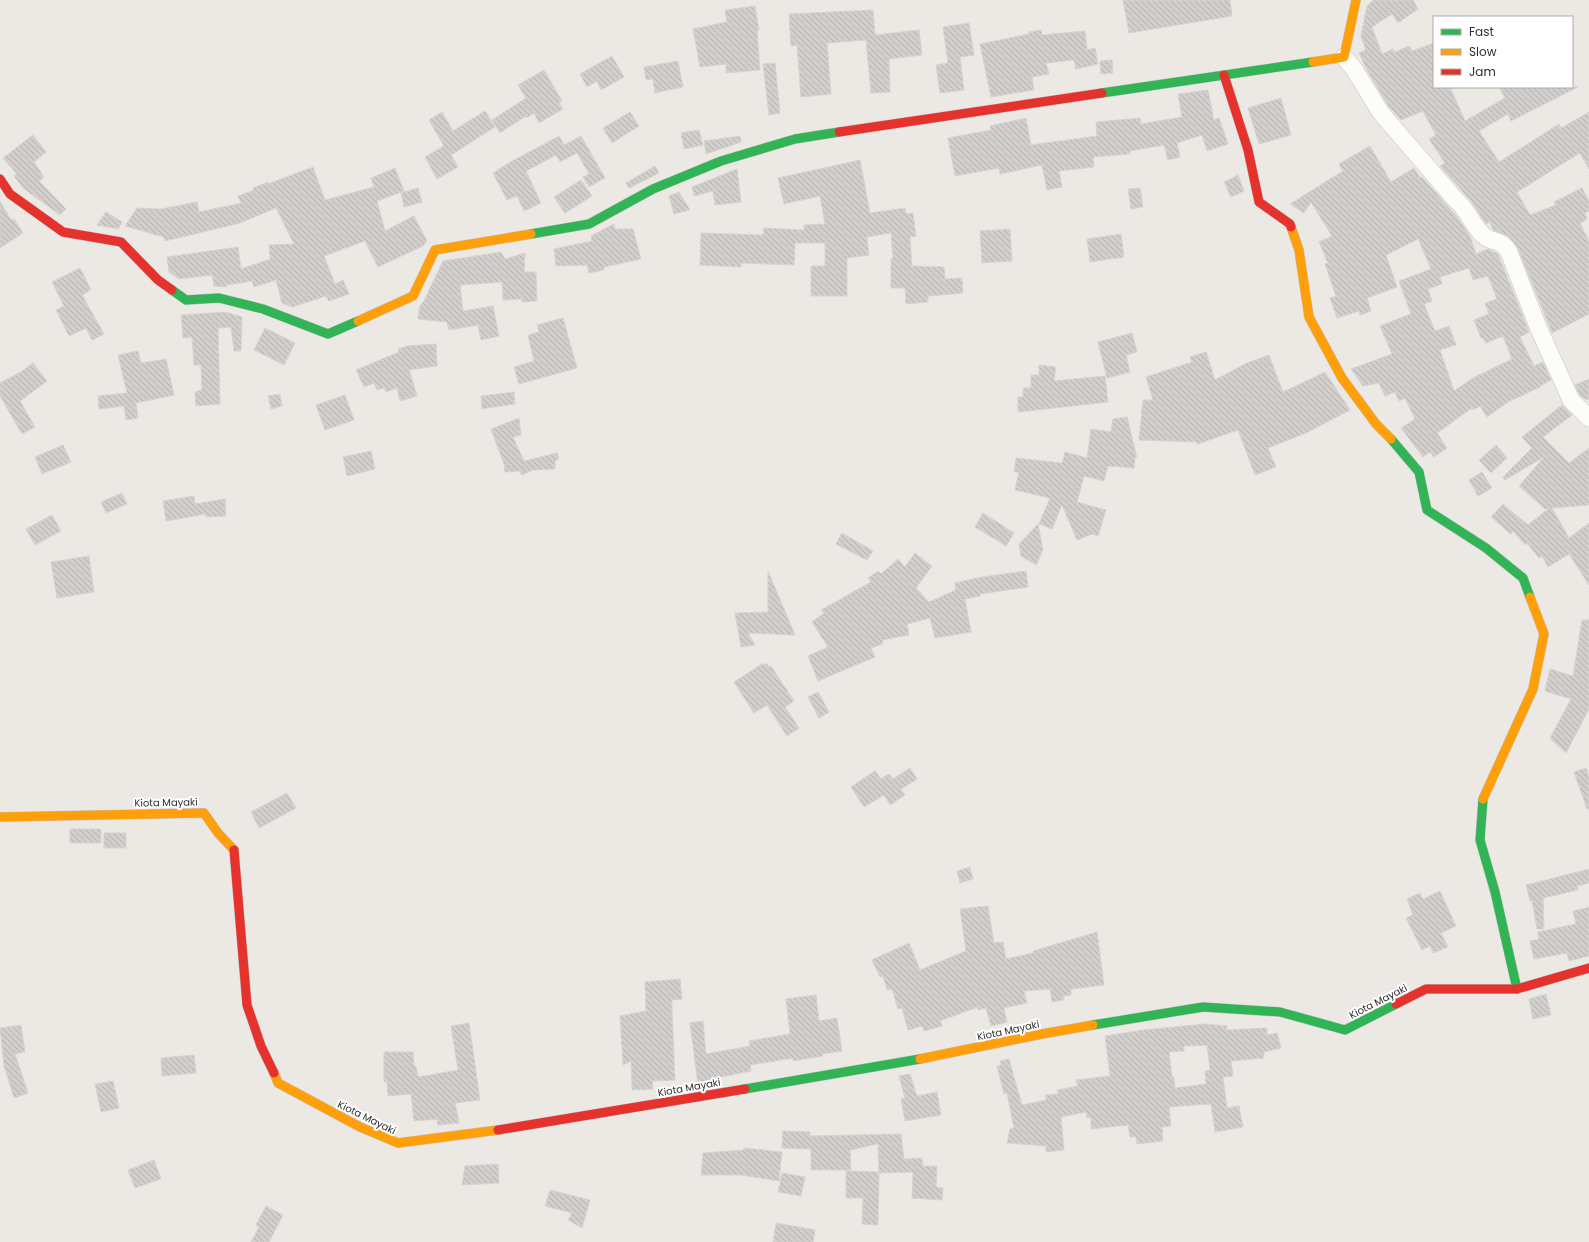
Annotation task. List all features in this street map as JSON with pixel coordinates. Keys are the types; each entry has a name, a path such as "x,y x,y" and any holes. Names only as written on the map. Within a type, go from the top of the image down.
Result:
{"street":[{"path":"1344,57 1356,0"},
{"path":"0,179 10,194 63,232 121,242 158,280 186,300 220,298 263,309 328,334 413,296 435,250 589,224 653,189 721,161 794,139 1344,57"},
{"path":"1344,57 1354,69 1381,113 1455,199 1463,205 1484,236 1504,243 1509,252 1538,327 1571,400 1589,418"},
{"path":"1224,75 1248,150 1259,202 1290,224 1299,250 1309,318 1342,378 1376,424 1398,446 1419,472 1427,510 1486,548 1523,578 1544,634 1533,689 1482,801 1480,840 1495,892 1517,989"},
{"name":"Kiota Mayaki","path":"0,817 34,815 204,813 218,833 234,850 247,1005 261,1046 278,1083 360,1127 398,1143 515,1128 905,1062 1042,1034 1203,1007 1280,1012 1345,1030 1426,989 1517,989 1589,968"}],"building":[{"path":"1123,0 1230,0 1232,16 1129,33"},
{"path":"1373,0 1413,0 1418,9 1398,23 1392,14 1372,27 1382,54 1393,49 1395,52 1409,46 1412,51 1433,43 1433,88 1450,88 1465,121 1505,98 1500,88 1578,87 1511,121 1508,114 1479,131 1499,162 1559,124 1561,128 1589,112 1589,169 1580,153 1517,192 1530,215 1556,205 1554,202 1582,188 1589,201 1589,211 1585,213 1587,219 1580,223 1589,241 1589,314 1552,333 1517,246 1508,236 1493,230 1490,222 1486,224 1471,201 1440,166 1445,163 1429,139 1436,135 1423,111 1401,120 1389,107 1367,70 1359,53 1366,50 1361,36 1367,6"},
{"path":"755,6 759,30 757,31 760,70 726,73 726,64 700,67 693,29 727,22 725,10"},
{"path":"873,10 875,35 919,30 922,55 889,59 890,92 871,93 866,40 827,43 831,94 801,97 797,45 791,46 789,14"},
{"path":"969,23 974,55 960,57 964,90 940,93 936,65 948,63 943,27"},
{"path":"1041,30 1042,35 1085,31 1087,50 1095,48 1098,64 1076,69 1074,60 1046,63 1049,74 1032,77 1034,90 991,97 980,44 1029,34 1029,32"},
{"path":"612,56 624,77 601,90 597,81 587,87 580,74"},
{"path":"1112,60 1113,73 1101,74 1100,61"},
{"path":"678,61 683,87 655,93 653,79 646,80 644,67"},
{"path":"775,63 780,113 769,115 763,64"},
{"path":"544,70 562,101 559,103 563,109 539,123 534,113 527,118 526,116 500,133 492,120 526,98 518,85"},
{"path":"1208,90 1214,120 1219,118 1228,144 1207,151 1202,135 1177,143 1180,157 1168,160 1164,145 1130,151 1130,154 1093,157 1094,167 1059,171 1062,187 1047,190 1042,165 1000,174 999,168 955,176 948,138 991,130 990,126 1026,118 1031,145 1097,136 1096,122 1140,118 1141,124 1182,117 1178,94"},
{"path":"1281,98 1291,135 1259,144 1248,108"},
{"path":"485,111 495,127 451,155 458,167 437,179 425,157 444,146 429,120 442,112 453,131"},
{"path":"630,112 639,126 612,143 603,128"},
{"path":"699,130 703,145 684,149 681,133"},
{"path":"33,135 46,152 34,162 44,177 39,181 66,209 60,215 23,188 14,176 17,174 3,158"},
{"path":"559,136 564,145 581,136 605,178 589,187 583,177 589,174 577,153 560,162 556,155 526,171 541,203 524,211 517,196 507,200 493,173"},
{"path":"740,136 741,142 706,154 704,141"},
{"path":"1370,146 1391,182 1414,168 1420,178 1422,177 1458,218 1470,236 1476,254 1488,249 1498,254 1529,332 1520,337 1534,366 1543,362 1551,380 1540,387 1508,402 1487,417 1480,406 1473,410 1472,408 1437,433 1447,448 1434,457 1430,452 1423,457 1401,428 1415,419 1405,398 1399,401 1395,392 1385,396 1379,383 1363,386 1351,369 1392,354 1380,326 1411,314 1399,281 1431,269 1418,239 1386,255 1397,287 1367,298 1371,311 1360,315 1359,311 1337,318 1330,298 1336,296 1325,264 1328,263 1319,242 1332,236 1311,202 1304,213 1290,204 1343,171 1339,164","holes":["1469,268 1473,280 1488,276 1497,299 1485,303 1489,314 1474,320 1481,338 1483,338 1486,343 1503,336 1512,359 1473,378 1454,391 1440,350 1456,345 1449,326 1435,331 1424,304 1432,301 1428,289 1442,284 1440,277"]},
{"path":"860,160 870,213 905,208 906,214 913,213 916,236 910,237 912,266 944,267 945,279 962,278 963,293 928,296 928,302 906,304 905,288 891,288 891,259 893,259 891,233 867,237 869,255 847,258 847,296 811,296 811,266 825,266 825,243 795,243 794,265 741,263 741,267 700,265 701,233 763,235 764,228 804,230 804,225 825,224 820,196 784,204 778,178"},
{"path":"655,166 659,173 629,188 626,183"},
{"path":"313,167 325,200 374,187 371,178 395,168 404,191 377,201 385,231 414,216 427,241 423,246 378,267 365,241 324,256 335,284 343,280 349,294 329,301 326,296 292,307 282,303 276,280 254,287 252,281 226,285 227,287 214,286 212,275 179,279 169,272 167,257 238,247 241,269 270,259 269,245 294,244 276,208 240,223 165,241 164,237 125,226 137,208 161,209 197,202 199,212 241,203 238,196 254,190 253,188"},
{"path":"737,169 741,202 715,205 713,191 694,196 692,187"},
{"path":"1238,175 1244,191 1231,197 1224,182"},
{"path":"581,180 592,196 565,213 554,197"},
{"path":"418,188 422,202 404,207 401,193"},
{"path":"1140,188 1143,207 1131,209 1128,189"},
{"path":"679,192 690,210 674,214 669,196"},
{"path":"0,201 11,220 14,219 23,233 0,248"},
{"path":"106,212 122,222 118,229 97,225"},
{"path":"614,224 615,229 633,229 641,259 604,267 604,270 589,273 587,265 556,266 554,249 592,241 591,236"},
{"path":"1010,229 1012,261 982,263 980,231"},
{"path":"1121,234 1124,257 1090,262 1087,239"},
{"path":"501,252 505,259 525,253 524,272 536,272 537,301 522,302 522,299 503,300 502,282 460,285 463,311 493,306 499,336 481,340 478,325 449,330 447,322 418,319 420,306 424,301 443,261"},
{"path":"80,268 91,290 82,295 104,334 92,340 86,328 69,336 56,310 64,306 52,282"},
{"path":"225,312 242,317 241,351 234,351 231,327 218,328 220,404 196,406 195,392 202,390 201,365 194,365 192,337 183,338 181,315"},
{"path":"563,318 577,368 519,384 514,367 534,361 528,335 539,332 537,325"},
{"path":"265,328 295,343 284,365 254,350"},
{"path":"1132,333 1137,352 1126,355 1130,372 1107,378 1098,342"},
{"path":"436,344 437,366 409,370 417,396 400,401 397,388 386,392 384,388 377,390 374,383 364,387 356,370 399,352 398,349 407,346"},
{"path":"138,351 141,363 166,359 174,395 136,403 138,418 126,420 124,406 99,409 98,396 127,393 118,355"},
{"path":"1206,352 1215,380 1247,363 1269,355 1283,392 1325,372 1350,410 1306,433 1268,448 1276,467 1255,475 1238,430 1198,444 1197,442 1139,440 1143,400 1153,400 1146,377 1192,362 1190,357"},
{"path":"33,363 47,381 20,401 35,427 22,434 0,396 0,383 21,372"},
{"path":"1039,365 1056,367 1054,381 1105,376 1108,402 1018,412 1018,397 1023,397 1023,388 1031,388 1031,375 1039,375"},
{"path":"1589,379 1589,399 1586,400 1579,394 1575,385"},
{"path":"514,392 515,404 482,409 481,396"},
{"path":"280,394 282,406 271,409 268,396"},
{"path":"345,395 354,420 325,430 316,405"},
{"path":"1562,405 1572,415 1543,437 1569,463 1589,448 1589,505 1552,508 1569,538 1589,523 1589,585 1569,554 1548,567 1542,556 1539,558 1527,543 1525,545 1513,531 1511,534 1491,517 1503,504 1528,525 1548,509 1545,509 1519,486 1544,457 1505,480 1503,477 1532,448 1522,437"},
{"path":"1127,417 1137,458 1135,457 1134,468 1108,466 1104,481 1084,476 1077,502 1106,510 1098,536 1092,534 1077,540 1062,505 1052,529 1039,524 1050,498 1015,490 1019,472 1014,472 1016,458 1062,463 1065,452 1087,458 1091,429 1111,432 1113,419"},
{"path":"519,418 521,435 513,437 524,461 557,453 559,459 555,461 555,469 533,470 522,475 520,471 505,472 504,465 508,464 504,464 491,429"},
{"path":"63,445 71,462 42,474 35,457"},
{"path":"1496,445 1507,458 1491,473 1479,460"},
{"path":"371,451 375,469 347,476 343,457"},
{"path":"1482,472 1492,488 1478,496 1469,480"},
{"path":"122,493 127,504 106,513 101,502"},
{"path":"194,496 195,504 225,499 226,516 206,517 206,514 166,521 163,501"},
{"path":"983,513 1014,533 1006,546 975,527"},
{"path":"52,515 61,531 35,545 26,529"},
{"path":"1038,524 1043,550 1036,565 1021,556 1019,544"},
{"path":"842,533 873,551 867,560 836,544"},
{"path":"915,553 932,566 916,588 929,602 956,590 955,583 982,577 1026,571 1028,587 980,594 980,596 965,599 971,632 935,638 930,618 907,624 909,635 882,640 883,644 871,648 875,657 818,681 808,656 828,647 812,622 824,613 821,610 871,582 868,578 878,571 881,574 898,559 905,567"},
{"path":"89,556 94,592 57,598 51,562"},
{"path":"768,571 795,635 748,633 755,645 741,647 735,613 768,612"},
{"path":"1582,620 1589,620 1589,709 1566,753 1550,738 1571,699 1545,691 1550,669 1573,676"},
{"path":"762,664 767,664 769,667 771,666 794,701 785,707 799,728 787,736 767,705 754,713 734,682"},
{"path":"818,692 829,712 819,718 808,697"},
{"path":"910,768 917,779 901,789 905,795 890,805 884,795 864,807 851,787 875,771 881,779 889,774 893,779"},
{"path":"1586,768 1589,776 1589,809 1587,809 1574,772"},
{"path":"287,793 296,808 259,828 251,812"},
{"path":"70,829 101,829 101,843 70,843"},
{"path":"104,833 126,833 126,848 104,848"},
{"path":"970,867 973,879 960,883 957,871"},
{"path":"1589,869 1589,883 1577,886 1578,890 1543,898 1544,929 1537,929 1532,901 1530,901 1526,885"},
{"path":"1440,891 1456,926 1441,933 1448,947 1433,953 1430,946 1422,950 1406,918 1413,915 1407,899 1420,893 1423,899"},
{"path":"988,906 994,943 1003,942 1006,959 1033,953 1033,951 1097,932 1104,985 1071,989 1071,995 1063,996 1064,1000 1052,1002 1050,989 1024,991 1027,1003 1004,1008 1007,1022 991,1026 986,1008 978,1010 978,1007 940,1021 942,1026 924,1031 922,1026 908,1030 902,1008 898,1009 892,989 887,990 883,976 880,977 872,960 909,943 920,970 966,951 960,909"},
{"path":"1589,907 1589,956 1569,961 1567,953 1534,959 1530,941 1539,939 1538,932 1576,924 1573,911"},
{"path":"680,979 682,999 672,1000 675,1080 652,1081 653,1089 632,1090 631,1061 623,1065 620,1016 646,1011 645,982"},
{"path":"1546,994 1551,1015 1533,1019 1529,999"},
{"path":"816,995 819,1021 837,1018 842,1051 793,1061 793,1058 750,1065 751,1071 711,1079 712,1082 698,1085 690,1023 703,1021 706,1054 750,1046 749,1041 790,1034 786,999"},
{"path":"469,1023 480,1100 455,1103 459,1123 438,1125 437,1119 414,1121 411,1094 388,1096 387,1081 384,1082 384,1052 413,1052 414,1066 416,1066 418,1077 458,1070 451,1026"},
{"path":"1205,1024 1227,1026 1226,1030 1267,1028 1267,1035 1277,1033 1281,1048 1264,1052 1264,1058 1231,1061 1233,1076 1223,1077 1227,1108 1239,1106 1243,1127 1215,1132 1211,1104 1169,1107 1171,1126 1162,1127 1163,1141 1137,1144 1136,1137 1130,1137 1128,1125 1091,1129 1091,1117 1087,1118 1086,1112 1061,1117 1064,1150 1046,1152 1046,1146 1007,1143 1010,1129 1014,1128 1007,1093 1004,1094 997,1066 1001,1065 1000,1061 1009,1059 1022,1105 1046,1100 1046,1095 1058,1094 1057,1090 1078,1086 1076,1080 1110,1076 1105,1036 1143,1030","holes":["1207,1045 1210,1070 1205,1071 1206,1084 1175,1088 1169,1052 1184,1051 1184,1046"]},
{"path":"21,1025 25,1052 15,1054 28,1093 14,1098 4,1066 0,1028"},
{"path":"194,1055 196,1073 162,1076 161,1058"},
{"path":"910,1074 917,1096 937,1092 941,1115 905,1121 901,1099 905,1098 899,1076"},
{"path":"113,1081 119,1108 101,1112 95,1084"},
{"path":"783,1131 810,1132 810,1136 901,1134 904,1159 922,1158 923,1166 937,1166 936,1187 943,1188 942,1200 912,1198 913,1172 879,1173 878,1144 850,1150 851,1170 811,1170 811,1149 782,1148"},
{"path":"744,1148 782,1152 779,1181 741,1175 701,1175 703,1153 744,1150"},
{"path":"154,1160 161,1179 135,1188 128,1170"},
{"path":"498,1164 499,1183 462,1185 465,1166"},
{"path":"846,1171 879,1172 878,1225 862,1224 863,1198 846,1198"},
{"path":"782,1173 805,1177 801,1196 778,1192"},
{"path":"550,1190 590,1200 582,1228 568,1220 572,1213 545,1206"},
{"path":"266,1206 283,1215 269,1242 251,1242 259,1227 256,1225"},
{"path":"776,1223 815,1230 813,1242 773,1242"}],"traffic: fast":[{"path":"1102,93 1313,62"},
{"path":"531,234 589,224 653,189 721,161 795,139 839,132"},
{"path":"172,290 186,300 219,298 263,309 328,334 358,321"},
{"path":"1391,439 1419,472 1427,510 1486,548 1523,578 1530,597"},
{"path":"1483,799 1480,840 1495,892 1517,989"},
{"path":"1093,1025 1203,1007 1280,1012 1345,1030 1396,1004"},
{"path":"745,1089 920,1059"}],"traffic: slow":[{"path":"1313,62 1344,57 1356,0"},
{"path":"1291,227 1299,250 1309,317 1342,378 1376,424 1391,439"},
{"path":"358,321 413,296 435,250 531,234"},
{"path":"1483,799 1533,689 1544,634 1530,597"},
{"path":"0,817 204,813 218,833 234,850"},
{"path":"920,1059 1093,1025"},
{"path":"274,1073 278,1083 360,1127 398,1143 498,1130"}],"traffic: jam":[{"path":"1224,75 1248,150 1259,202 1290,224 1291,227"},
{"path":"839,132 1102,93"},
{"path":"0,179 10,194 63,232 121,242 158,280 172,290"},
{"path":"234,850 247,1005 261,1046 274,1073"},
{"path":"1396,1004 1426,989 1517,989 1589,968"},
{"path":"498,1130 745,1089"}]}
